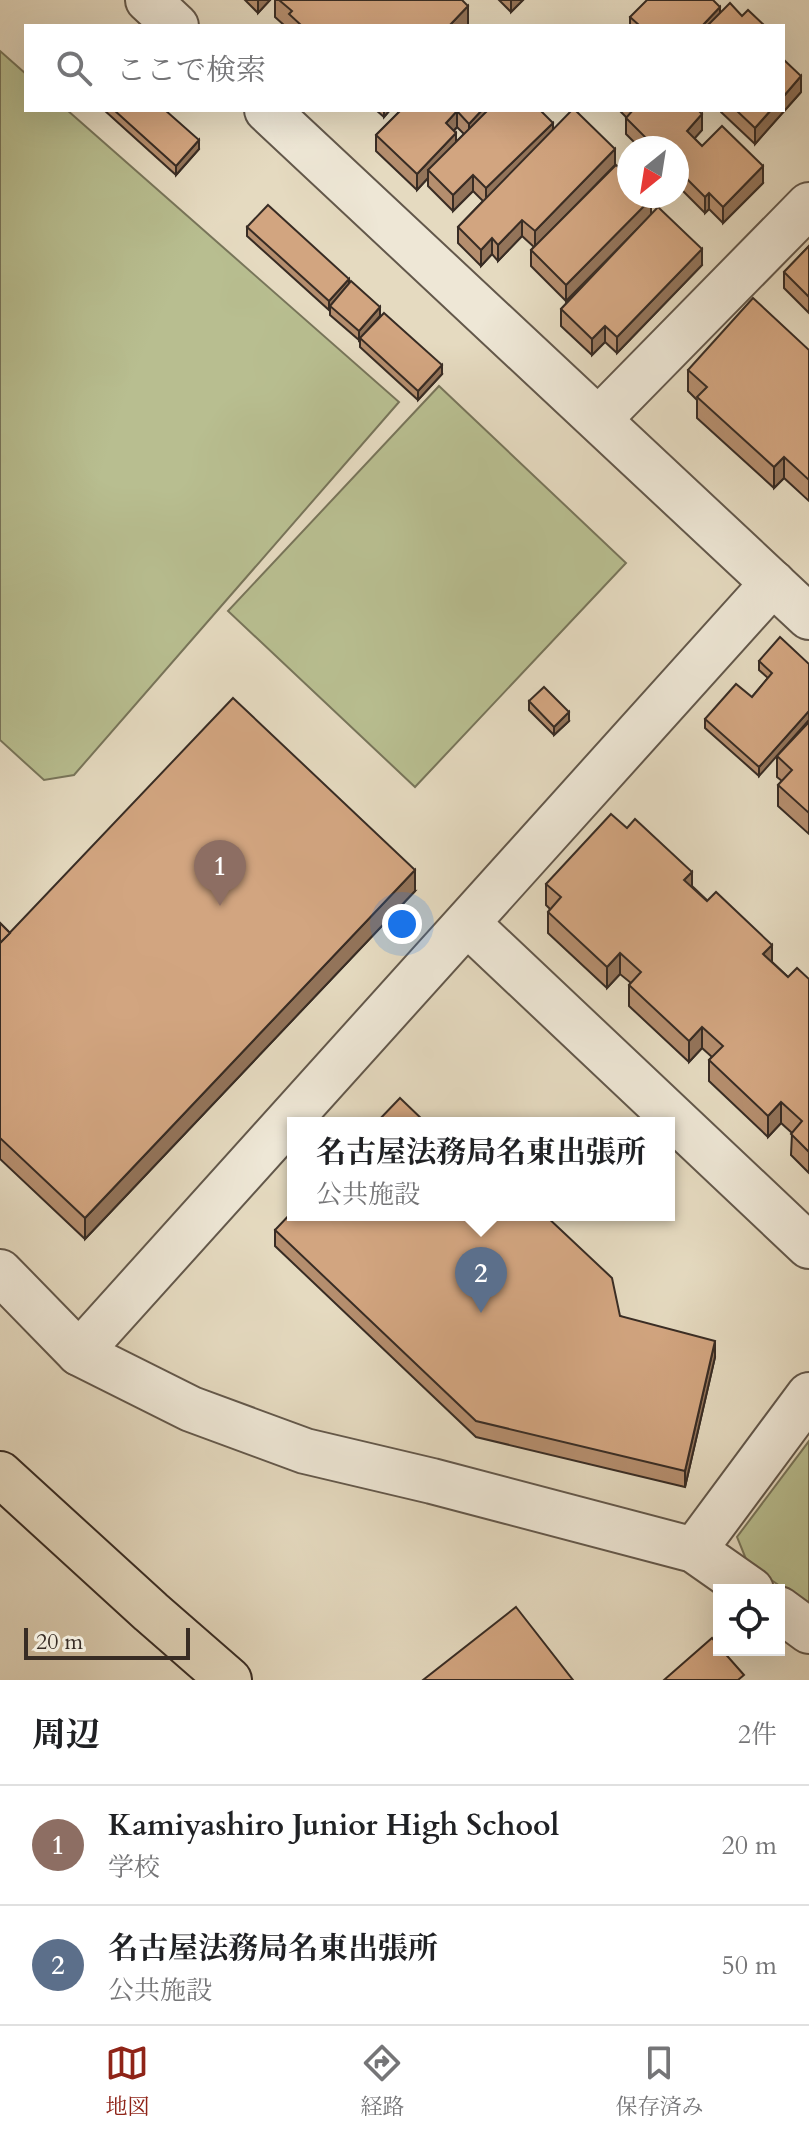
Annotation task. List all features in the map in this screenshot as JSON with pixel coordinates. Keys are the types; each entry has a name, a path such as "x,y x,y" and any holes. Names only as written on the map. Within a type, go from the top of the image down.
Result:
{"highway":[{"path":"0,1474 229,1680"}],"street":[{"path":"148,0 174,24"},
{"path":"269,112 809,617"},
{"path":"599,419 809,205"},
{"path":"293,1117 773,583"},
{"path":"468,924 672,1117"},
{"path":"675,1119 809,1246"},
{"path":"79,1353 287,1124"},
{"path":"0,1272 79,1353 191,1409 305,1451 694,1550 742,1584"},
{"path":"694,1550 809,1395"},
{"path":"785,1613 809,1631"}],"green space":[{"path":"0,51 24,72 24,112 69,112 399,402 74,775 44,780 0,740"},
{"path":"439,386 626,563 415,787 228,611"},
{"path":"809,1441 809,1606 785,1589 785,1584 777,1584 748,1564 737,1537"}],"building":[{"path":"279,0 462,0 468,6 451,24 300,24 289,14 292,11"},
{"path":"647,0 713,0 720,7 704,24 638,24 630,17"},
{"path":"730,3 742,16 748,10 763,24 709,24"},
{"path":"785,61 801,76 785,95"},
{"path":"116,112 167,112 199,140 176,166"},
{"path":"399,112 456,112 446,123 456,133 417,174 376,135"},
{"path":"458,112 480,112 469,124"},
{"path":"486,112 542,112 553,123 486,188 473,175 453,195 428,170"},
{"path":"570,112 577,112 615,149 535,231 522,220 498,245 492,238 481,250 458,227"},
{"path":"631,112 700,112 702,114 687,131 702,146 722,126 763,166 723,207 709,193 705,197 689,181 689,136 644,136 626,118"},
{"path":"738,112 769,112 755,128"},
{"path":"617,166 617,208 642,208 566,285 531,250"},
{"path":"268,205 349,279 329,301 247,227"},
{"path":"657,208 702,249 617,337 605,326 592,339 561,309"},
{"path":"809,246 809,297 784,272"},
{"path":"351,281 380,307 359,331 330,306"},
{"path":"753,298 809,350 809,480 784,457 774,467 697,397 707,387 688,370"},
{"path":"384,313 442,365 418,391 360,338"},
{"path":"780,637 809,664 809,711 759,767 705,719 736,684 752,697 772,673 759,661"},
{"path":"544,687 569,712 554,727 529,701"},
{"path":"233,698 415,870 85,1218 0,1138 0,943"},
{"path":"809,722 809,813 778,785 792,770 777,756"},
{"path":"611,814 627,828 635,819 692,872 684,880 707,901 716,892 772,945 763,954 788,977 797,968 809,979 809,1152 791,1134 802,1121 781,1102 768,1116 709,1060 723,1046 702,1027 689,1041 629,985 641,972 620,953 607,967 548,912 561,897 546,884"},
{"path":"0,923 10,933 0,943"},
{"path":"400,1098 420,1117 382,1117"},
{"path":"287,1217 287,1221 551,1221 612,1278 620,1316 715,1341 685,1471 476,1421 275,1230"},
{"path":"516,1607 573,1680 423,1680"},
{"path":"712,1638 713,1656 727,1656 744,1675 738,1680 664,1680"}],"place":[{"name":"Kamiyashiro Junior High School","path":"220,906"},
{"name":"名古屋法務局名東出張所","path":"481,1313"}]}
